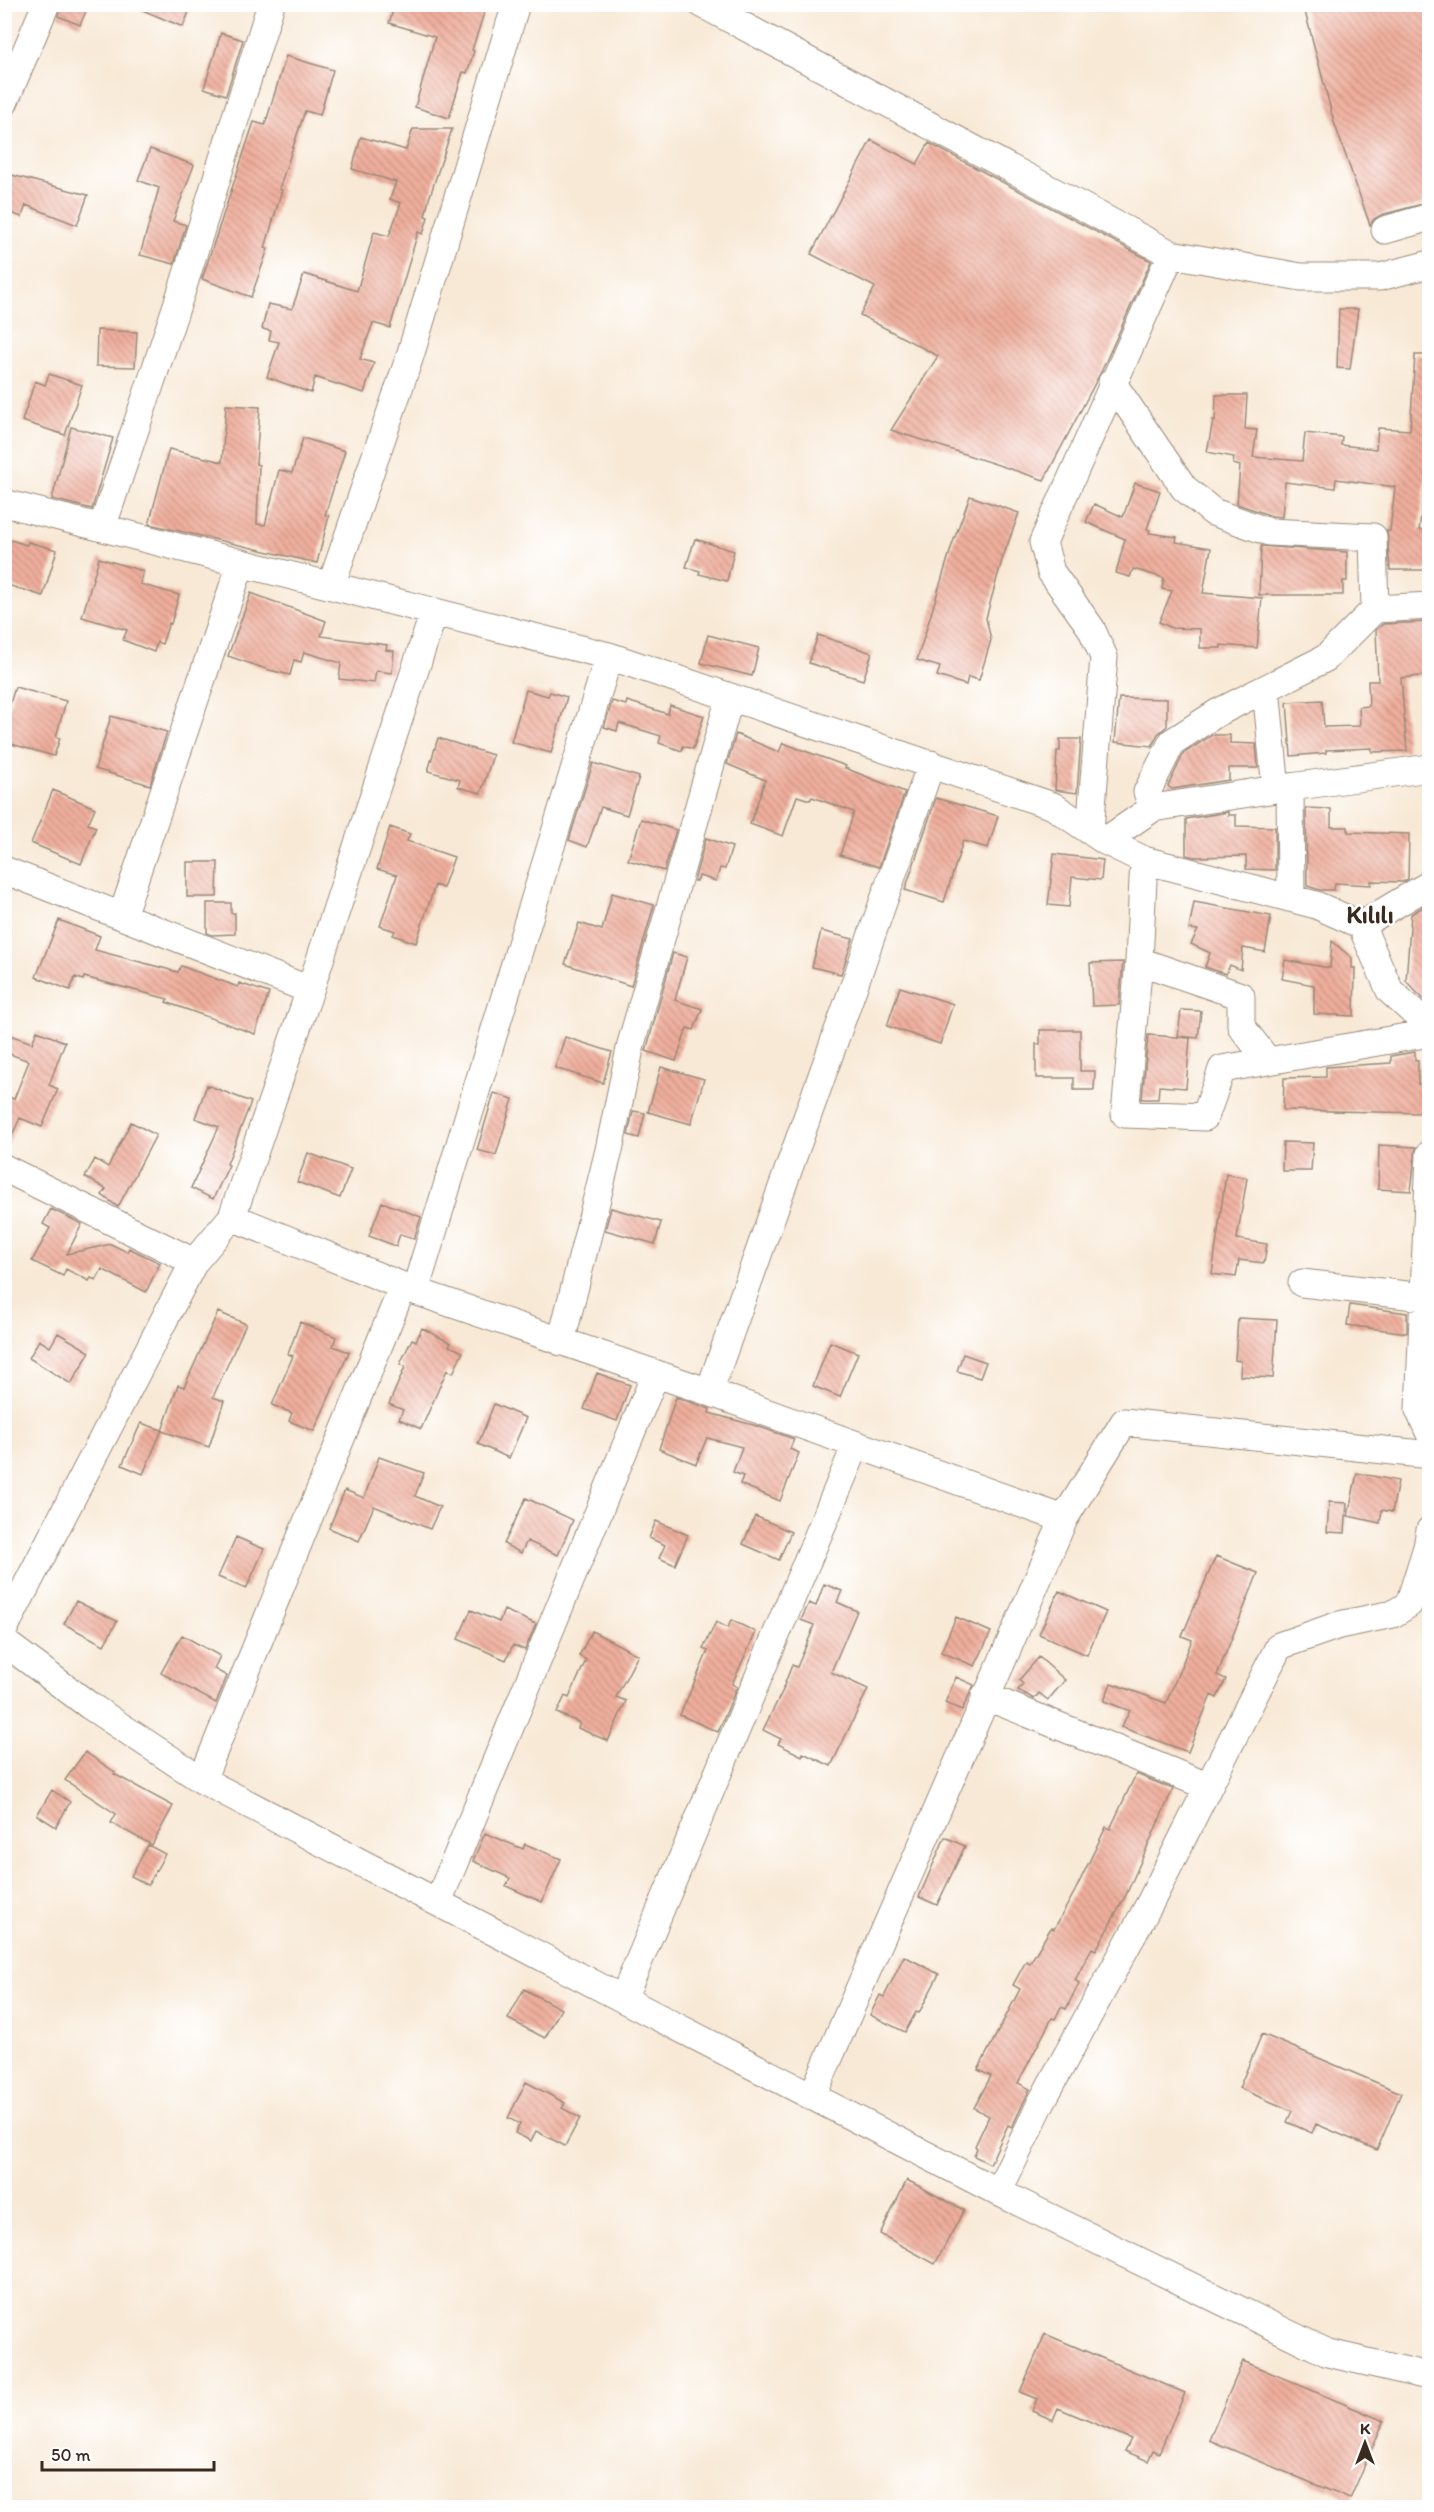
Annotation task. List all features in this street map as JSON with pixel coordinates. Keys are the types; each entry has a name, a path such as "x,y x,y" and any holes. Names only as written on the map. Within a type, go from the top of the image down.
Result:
{"street":[{"path":"4,103 46,4"},
{"path":"102,528 182,290 271,4"},
{"path":"331,586 410,356 516,4"},
{"path":"702,4 1171,254 1302,277 1380,277 1430,264"},
{"path":"1385,230 1430,217"},
{"path":"1098,836 1104,657 1091,628 1052,572 1043,542 1112,382 1171,254"},
{"path":"1112,382 1184,488 1213,513 1269,532 1373,537 1375,609"},
{"path":"4,503 609,656 1053,806 1098,836 1144,860 1316,904 1360,925 1390,991 1430,1027"},
{"path":"122,916 241,563"},
{"path":"1153,808 1147,792 1172,742 1217,713 1326,658 1375,609 1430,606"},
{"path":"4,1629 194,1262 232,1217 435,612"},
{"path":"202,1780 409,1288 609,656"},
{"path":"1266,689 1283,788 1291,898"},
{"path":"561,1342 609,1150 631,1044 730,697"},
{"path":"709,1392 931,764"},
{"path":"1098,836 1153,808 1430,768"},
{"path":"1144,860 1139,961 1125,1114 1205,1117 1222,1069 1430,1033"},
{"path":"4,870 310,990"},
{"path":"1360,925 1430,884"},
{"path":"1139,961 1241,996 1241,1026 1268,1061"},
{"path":"1430,1154 1419,1410 1430,1434"},
{"path":"4,1168 194,1262"},
{"path":"232,1217 409,1288 1064,1519"},
{"path":"1302,1283 1424,1297"},
{"path":"438,1902 655,1375"},
{"path":"812,2097 1064,1519 1124,1422 1430,1455"},
{"path":"623,2000 856,1445"},
{"path":"999,2192 1042,2101 1150,1903 1279,1646 1339,1625 1393,1614 1409,1604 1430,1530"},
{"path":"4,1642 90,1706 202,1780 812,2097 999,2192 1328,2353 1424,2375 1430,2371"},
{"path":"985,1696 1207,1786"}],"building":[{"path":"61,4 89,4 80,25 58,16"},
{"path":"128,4 192,4 183,27"},
{"path":"395,4 487,4 467,73 463,72 449,118 415,107 435,37 389,23"},
{"path":"1303,4 1430,4 1430,202 1381,215 1370,225 1334,122"},
{"path":"221,33 243,40 226,95 204,88"},
{"path":"286,56 333,70 320,115 305,111 279,189 282,190 265,248 268,249 251,297 202,279 254,122 265,125"},
{"path":"413,129 452,129 429,199 425,216 428,217 423,234 418,232 390,328 373,323 360,359 374,363 364,393 315,377 311,393 267,377 279,342 269,340 271,331 262,329 268,304 292,309 304,274 357,291 374,232 389,236 401,203 390,199 396,182 352,169 361,137 406,150"},
{"path":"871,140 917,164 929,143 1151,261 1102,370 1044,480 891,430 938,356 860,315 875,287 811,254"},
{"path":"150,149 194,165 173,221 186,225 174,264 140,255 159,188 138,180"},
{"path":"4,173 88,195 77,225 26,205 22,217 4,211"},
{"path":"1339,309 1358,309 1350,369 1337,368"},
{"path":"97,330 137,332 135,367 96,366"},
{"path":"1415,355 1430,355 1430,450 1419,530 1430,530 1430,570 1390,570 1387,531 1390,531 1395,487 1336,479 1335,488 1285,482 1282,517 1272,516 1237,504 1240,466 1233,464 1234,457 1207,452 1213,420 1215,421 1216,395 1247,395 1245,429 1257,430 1253,457 1302,461 1305,433 1342,437 1341,445 1376,449 1378,428 1410,430"},
{"path":"49,374 82,385 65,435 22,421 35,381 45,385"},
{"path":"226,405 260,407 256,464 259,465 257,524 265,525 279,470 292,473 303,438 345,451 325,515 329,516 317,563 149,524 169,449 222,462"},
{"path":"71,427 113,438 92,509 52,499"},
{"path":"1135,483 1160,491 1147,529 1150,530 1149,533 1177,537 1176,542 1211,548 1203,593 1262,598 1257,648 1221,645 1221,648 1200,648 1200,629 1172,628 1159,622 1172,591 1162,589 1164,578 1133,569 1130,577 1116,573 1125,539 1086,522 1094,504 1123,517"},
{"path":"970,496 1019,513 1002,560 986,618 991,640 979,680 968,677 966,685 937,676 940,667 917,660 952,545"},
{"path":"4,538 57,550 43,596 4,584"},
{"path":"695,539 734,551 727,581 699,574 700,571 686,567"},
{"path":"1261,546 1347,552 1347,581 1343,581 1343,595 1259,595"},
{"path":"99,558 143,571 140,584 179,595 171,624 169,623 162,644 157,642 154,652 123,640 127,630 82,617"},
{"path":"251,593 326,621 321,636 387,645 386,650 394,651 392,673 376,671 374,683 339,679 341,663 304,652 301,662 294,660 290,675 228,656"},
{"path":"1430,622 1430,675 1401,678 1407,751 1372,752 1372,748 1326,750 1326,753 1291,756 1287,702 1322,700 1324,727 1360,726 1359,707 1369,706 1368,681 1378,681 1376,630 1383,624"},
{"path":"708,635 759,648 752,676 701,663"},
{"path":"818,635 872,653 863,680 809,663"},
{"path":"15,687 66,701 56,737 60,738 54,756 4,742 4,724"},
{"path":"526,690 548,696 550,692 567,697 551,753 511,742"},
{"path":"1119,698 1167,699 1167,726 1158,734 1152,746 1115,742"},
{"path":"612,701 626,705 627,701 668,714 670,705 704,716 693,749 683,746 682,751 659,743 661,736 619,723 617,731 604,727"},
{"path":"111,716 167,732 150,785 95,769"},
{"path":"736,734 779,752 783,743 846,766 845,768 905,792 879,867 840,855 854,812 812,797 810,800 797,796 783,836 750,824 765,780 727,764"},
{"path":"1212,735 1230,735 1230,743 1256,744 1258,768 1229,768 1229,780 1172,789 1168,786 1184,753"},
{"path":"438,738 493,755 481,793 458,787 460,780 428,771"},
{"path":"1060,739 1081,739 1077,793 1055,790 1057,751 1060,751"},
{"path":"593,763 639,777 627,815 601,807 587,847 569,840"},
{"path":"53,790 95,808 88,824 96,827 81,864 31,843"},
{"path":"936,798 998,816 988,848 963,841 944,902 905,890"},
{"path":"1306,808 1331,809 1331,827 1348,827 1348,832 1409,834 1408,879 1403,882 1371,881 1371,885 1335,883 1334,890 1320,890 1307,886"},
{"path":"1228,812 1228,815 1236,815 1236,826 1275,827 1275,870 1246,869 1246,856 1194,857 1186,855 1186,819"},
{"path":"641,819 676,830 664,871 628,860"},
{"path":"390,827 410,834 407,841 454,857 443,888 435,885 416,943 393,935 395,931 380,926 397,875 377,869"},
{"path":"706,838 732,847 725,869 720,868 716,881 699,876 697,881 694,881"},
{"path":"1054,854 1103,860 1101,880 1072,877 1069,907 1048,905"},
{"path":"187,862 218,862 217,897 187,897"},
{"path":"612,893 654,905 631,986 565,964 579,923 602,930"},
{"path":"1194,902 1271,916 1265,952 1243,948 1241,970 1230,965 1226,974 1205,967 1210,953 1191,944 1198,930 1189,929"},
{"path":"207,903 231,903 231,913 235,913 235,934 212,935 207,933"},
{"path":"1430,903 1430,978 1427,1003 1406,981 1411,914"},
{"path":"59,920 100,936 95,950 178,972 181,966 238,987 239,983 269,993 255,1034 166,1002 168,999 84,977 83,980 75,977 70,990 36,977"},
{"path":"821,931 853,939 841,974 812,967"},
{"path":"1332,941 1352,958 1352,968 1355,968 1354,1016 1314,1014 1314,985 1282,979 1285,960 1330,968"},
{"path":"673,953 687,957 675,1000 702,1009 694,1030 687,1028 676,1061 646,1051"},
{"path":"1123,962 1119,1005 1092,1006 1090,963"},
{"path":"900,987 953,1004 940,1044 887,1026"},
{"path":"1181,1010 1201,1011 1198,1038 1178,1036"},
{"path":"1040,1030 1080,1030 1080,1071 1095,1071 1094,1090 1074,1090 1074,1078 1036,1078 1036,1044 1040,1044"},
{"path":"37,1031 65,1042 49,1085 58,1089 42,1127 20,1118 4,1153 4,1095 14,1099 29,1061 4,1052 4,1049 10,1035 32,1043"},
{"path":"1148,1035 1190,1038 1186,1088 1159,1086 1158,1099 1142,1099"},
{"path":"565,1037 612,1052 603,1083 555,1068"},
{"path":"1415,1052 1415,1060 1418,1060 1418,1084 1424,1084 1424,1113 1283,1110 1284,1078 1326,1077 1326,1067 1391,1063 1391,1056"},
{"path":"661,1067 704,1079 691,1124 648,1112"},
{"path":"207,1085 251,1102 227,1164 229,1165 213,1199 191,1188 219,1127 195,1118"},
{"path":"494,1093 513,1099 496,1155 477,1150"},
{"path":"633,1111 645,1113 639,1138 628,1135"},
{"path":"131,1122 156,1135 118,1207 102,1195 106,1189 85,1177 95,1159 108,1167"},
{"path":"1283,1142 1313,1143 1311,1171 1282,1171"},
{"path":"1379,1145 1416,1147 1411,1191 1378,1189"},
{"path":"308,1153 351,1169 340,1198 297,1182"},
{"path":"1226,1174 1247,1178 1237,1239 1267,1244 1264,1263 1239,1260 1236,1277 1212,1274"},
{"path":"382,1202 421,1217 414,1239 400,1234 396,1246 369,1236"},
{"path":"611,1208 661,1222 655,1244 605,1230"},
{"path":"51,1209 82,1224 67,1254 111,1244 127,1252 129,1248 160,1263 146,1292 102,1269 96,1280 91,1278 89,1281 66,1269 63,1276 32,1261 50,1228 43,1224"},
{"path":"1350,1305 1407,1313 1407,1333 1347,1325"},
{"path":"218,1312 246,1324 213,1397 224,1401 209,1447 162,1431 178,1385 184,1387"},
{"path":"1238,1318 1277,1320 1273,1378 1240,1376 1241,1361 1235,1360"},
{"path":"300,1322 336,1337 333,1346 349,1352 314,1431 289,1421 292,1413 272,1405 293,1356 288,1354"},
{"path":"422,1328 451,1343 449,1346 463,1352 453,1373 447,1370 421,1429 399,1419 403,1410 389,1404 405,1367 400,1364 412,1339 416,1341"},
{"path":"58,1333 90,1352 71,1384 29,1358 39,1340 50,1347"},
{"path":"830,1342 858,1353 840,1397 813,1386"},
{"path":"963,1354 986,1362 980,1378 957,1371"},
{"path":"597,1373 630,1385 617,1421 584,1409"},
{"path":"676,1397 710,1409 709,1413 794,1439 790,1449 799,1453 780,1501 740,1484 743,1476 733,1472 742,1447 707,1438 696,1464 659,1449"},
{"path":"494,1404 526,1418 509,1458 478,1444"},
{"path":"141,1423 162,1430 143,1474 122,1465"},
{"path":"379,1457 424,1473 415,1496 440,1507 430,1529 374,1506 359,1541 329,1528 345,1490 364,1498"},
{"path":"1357,1473 1398,1481 1392,1512 1382,1510 1380,1523 1348,1516"},
{"path":"526,1498 573,1520 558,1555 527,1541 521,1553 504,1544"},
{"path":"1329,1502 1347,1503 1345,1533 1327,1532"},
{"path":"755,1516 791,1532 779,1560 743,1544"},
{"path":"656,1521 688,1535 675,1565 659,1558 665,1545 649,1538"},
{"path":"236,1537 264,1549 246,1589 218,1577"},
{"path":"1216,1556 1258,1573 1217,1675 1226,1679 1217,1698 1211,1695 1188,1752 1121,1727 1130,1711 1104,1701 1111,1683 1166,1703 1192,1640 1182,1636"},
{"path":"824,1584 842,1591 837,1602 857,1611 831,1672 868,1689 831,1766 803,1753 802,1756 778,1744 781,1739 763,1730 784,1688 792,1665 797,1667 811,1634 814,1625 801,1620 809,1603 816,1606"},
{"path":"1059,1591 1106,1612 1087,1655 1039,1634"},
{"path":"76,1601 117,1621 104,1645 64,1624"},
{"path":"471,1610 499,1622 504,1610 536,1624 525,1650 513,1645 506,1660 458,1639"},
{"path":"956,1617 991,1632 975,1666 941,1652"},
{"path":"731,1620 756,1632 732,1684 737,1687 718,1732 680,1715 708,1651 703,1649 716,1622 728,1628"},
{"path":"592,1631 638,1655 616,1697 626,1701 608,1741 578,1728 580,1723 557,1713 565,1696 569,1698 586,1660 579,1656"},
{"path":"182,1635 220,1656 214,1669 227,1676 216,1703 161,1673"},
{"path":"1039,1657 1065,1680 1048,1700 1039,1693 1034,1699 1018,1690 1023,1684 1019,1680"},
{"path":"956,1677 974,1685 962,1710 945,1703"},
{"path":"85,1752 115,1772 114,1774 173,1806 152,1845 111,1823 116,1814 65,1780"},
{"path":"1136,1774 1173,1789 1126,1895 1096,1950 1092,1948 1075,1980 1079,1983 1066,2009 1061,2007 1055,2019 1052,2018 1018,2083 1030,2089 1012,2127 1008,2125 990,2164 974,2156 977,2148 975,2146 989,2116 974,2108 991,2076 978,2070 1020,1989 1013,1985 1026,1961 1030,1963 1051,1928 1054,1929 1106,1827 1110,1829"},
{"path":"52,1790 70,1802 56,1827 37,1815"},
{"path":"485,1833 523,1849 525,1844 561,1859 542,1902 506,1886 510,1878 473,1861"},
{"path":"945,1837 965,1846 937,1905 919,1897"},
{"path":"148,1845 165,1854 148,1885 131,1876"},
{"path":"904,1956 939,1974 919,2013 916,2012 905,2032 870,2015 880,1995 884,1997"},
{"path":"524,1989 561,2009 545,2038 508,2019"},
{"path":"1262,2034 1401,2093 1377,2150 1316,2124 1312,2133 1287,2122 1292,2111 1239,2088"},
{"path":"526,2082 565,2103 562,2108 580,2118 565,2146 536,2131 531,2141 515,2133 520,2124 508,2118"},
{"path":"907,2180 964,2210 935,2264 880,2234"},
{"path":"1045,2334 1185,2393 1159,2453 1153,2450 1148,2461 1125,2451 1131,2439 1058,2408 1053,2420 1032,2411 1037,2399 1020,2392"},
{"path":"1243,2361 1384,2421 1350,2499 1209,2440"}],"district":[{"name":"Kılılı","path":"1370,914"}]}
